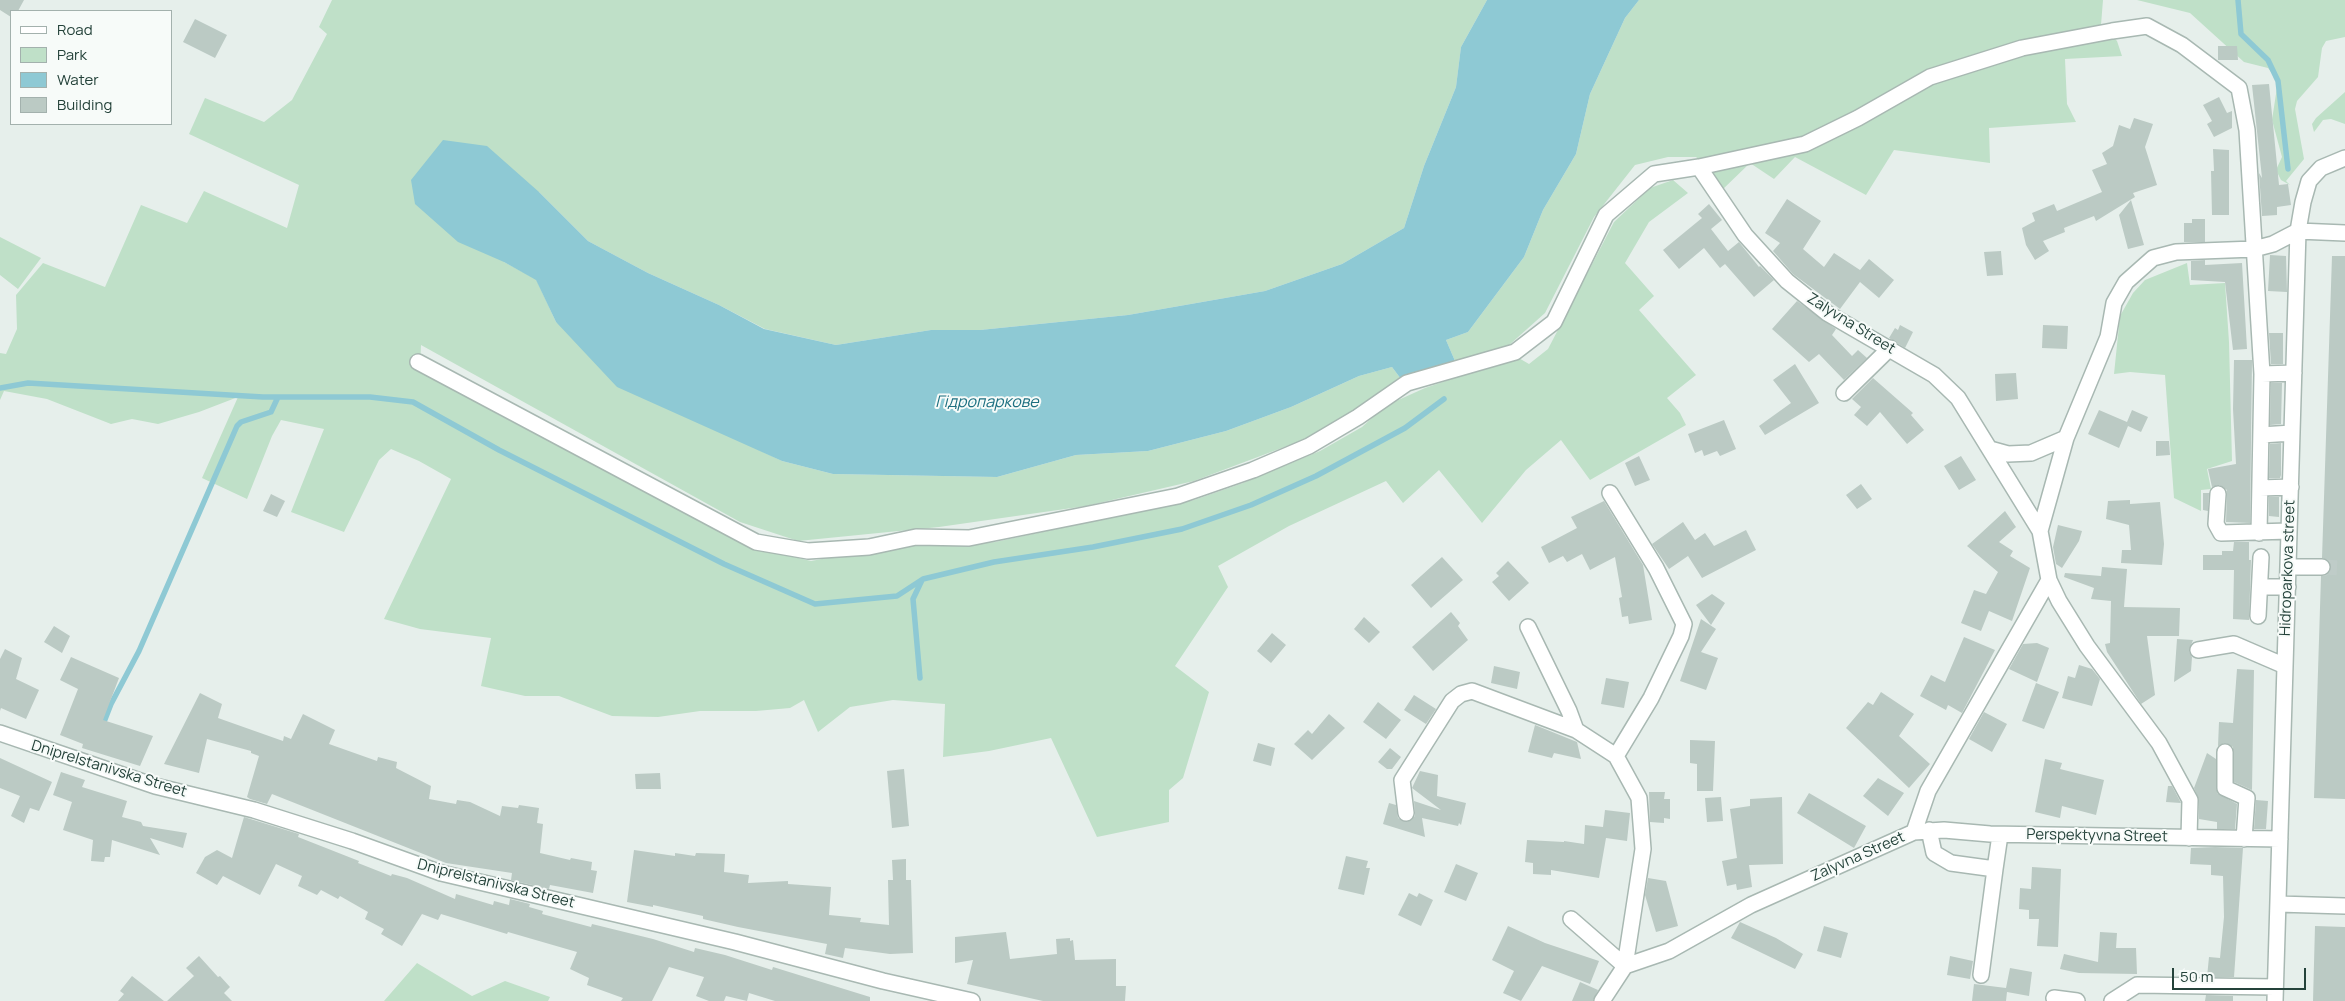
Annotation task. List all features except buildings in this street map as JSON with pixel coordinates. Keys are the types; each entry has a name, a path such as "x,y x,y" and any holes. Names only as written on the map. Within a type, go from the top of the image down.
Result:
{"street":[{"path":"418,362 756,542 808,551 869,547 916,537 969,538 1178,496 1253,470 1309,446 1358,417 1406,383 1515,352 1554,322 1606,215 1654,174 1699,167 1805,144 1858,118 1930,77 2022,48 2147,26 2182,45 2239,88 2247,130 2262,374 2259,533"},
{"name":"Hidroparkova street","path":"2275,994 2298,231 2309,180 2321,168 2345,158"},
{"name":"Zalyvna Street","path":"1699,167 1745,235 1787,281 1827,313 1934,375 1958,398 2040,531 2049,580 2087,646 2159,743 2190,800 2189,838"},
{"path":"2298,231 2345,233"},
{"name":"Zalyvna Street","path":"2040,531 2066,438 2108,337 2114,303 2126,282 2153,258 2176,252 2254,249 2273,244 2298,231"},
{"path":"1844,393 1890,348"},
{"path":"2262,374 2294,373"},
{"path":"2261,434 2292,433"},
{"path":"1990,449 2008,454 2032,453 2066,438"},
{"path":"2260,488 2290,487"},
{"path":"1610,492 1656,568 1684,624 1681,636 1651,698 1616,756"},
{"path":"2218,494 2216,524 2222,533 2289,531"},
{"path":"2258,616 2261,557"},
{"path":"2288,567 2322,567"},
{"name":"Zalyvna Street","path":"1624,966 1669,951 1751,905 1922,831 1928,791 1936,775 2049,580"},
{"path":"2260,587 2288,587"},
{"path":"1528,627 1569,711 1576,730"},
{"path":"2198,650 2234,644 2285,666"},
{"path":"1406,813 1402,780 1452,701 1461,694 1472,691 1576,730 1616,756 1638,798 1643,849 1624,966 1602,1001"},
{"name":"Dniprelstanivska Street","path":"0,733 155,786 254,810 334,835 441,873 735,942 883,982 972,1001"},
{"path":"2225,752 2225,788 2247,798 2244,839"},
{"path":"1922,831 1934,853 1951,863 1996,869"},
{"name":"Perspektyvna Street","path":"1922,831 2000,835 2280,839"},
{"path":"1981,975 2000,835"},
{"path":"2278,904 2345,906"},
{"path":"1571,919 1624,966"},
{"path":"2117,999 2137,985 2275,994"},
{"path":"2054,998 2077,1001"}],"green space":[{"path":"332,0 1487,0 1461,47 1456,87 1424,166 1404,228 1342,264 1265,291 1128,315 980,330 931,330 836,345 765,329 719,305 648,273 588,241 539,192 504,262 536,279 556,322 759,450 782,461 833,474 997,477 1076,455 1148,451 1226,431 1291,407 1359,376 1392,367 1401,379 1330,427 1295,443 1194,481 1086,506 939,527 798,541 740,522 421,345 420,367 499,415 752,547 811,561 919,541 959,545 995,542 1194,500 1243,483 1320,451 1362,427 1385,406 1425,388 1517,357 1529,364 1548,349 1614,222 1650,188 1673,180 1688,193 1649,222 1625,263 1654,296 1639,310 1696,375 1667,398 1680,413 1686,425 1590,480 1561,440 1526,470 1482,523 1439,470 1403,503 1386,481 1289,526 1218,566 1228,587 1175,666 1209,692 1183,778 1169,790 1169,822 1097,837 1051,738 989,751 943,757 945,704 893,700 850,707 818,732 804,700 790,708 756,711 700,711 658,717 612,716 559,696 525,696 481,686 491,638 420,629 384,619 451,479 419,461 391,449 379,460 344,532 291,512 324,429 281,420 272,436 247,499 202,478 238,397 199,412 158,424 132,419 111,424 47,399 4,391 0,400 0,353 6,354 17,329 16,295 43,263 105,287 141,205 187,223 204,191 287,228 299,185 189,134 205,98 264,122 292,100 327,34 319,27"},
{"path":"1639,0 2103,0 2101,25 2117,41 2122,56 2065,59 2067,104 2076,122 1989,128 1990,163 1894,150 1866,195 1795,157 1774,179 1750,163 1721,191 1706,166 1696,157 1668,157 1635,165 1594,217 1545,313 1508,346 1455,361 1446,340 1468,332 1524,257 1543,210 1576,154 1590,94 1625,18"},
{"path":"2137,0 2345,0 2345,37 2326,41 2322,48 2318,77 2297,101 2295,109 2304,159 2286,181 2290,185 2281,180 2276,170 2282,157 2272,120 2278,81 2268,68 2244,62 2190,13"},
{"path":"2345,92 2345,124 2331,119 2323,120 2314,132 2312,124 2316,118"},
{"path":"0,237 41,258 18,289 0,275"},
{"path":"2187,263 2190,285 2225,283 2229,342 2232,461 2207,469 2211,489 2201,490 2201,511 2174,498 2165,375 2130,372 2114,374 2120,316 2133,293 2145,280"},
{"path":"417,963 472,996 505,981 550,997 548,1001 384,1001"}],"water":[{"name":"Гідропаркове","path":"1487,0 1639,0 1625,18 1590,94 1576,154 1543,210 1524,257 1468,332 1446,340 1455,361 1401,379 1392,367 1359,376 1291,407 1226,431 1148,451 1076,455 997,477 833,474 782,461 617,387 556,322 536,280 504,262 458,242 415,204 411,180 443,140 487,146 539,192 588,241 648,273 719,305 764,329 836,345 931,330 980,330 1128,315 1265,291 1342,264 1404,228 1424,166 1456,87 1461,47"}],"waterway":[{"path":"2238,0 2241,34 2268,60 2278,81 2288,169"},
{"path":"0,388 28,383 263,397 370,397 413,402 499,450 724,564 815,604 897,596 923,579 994,562 1093,547 1182,529 1251,505 1316,476 1405,428 1444,399"},
{"path":"102,727 111,704 139,651 237,426 241,422 271,412 278,397"},
{"path":"920,678 913,599 922,580"}],"tunnel":[{"path":"2322,567 2345,568"}]}
